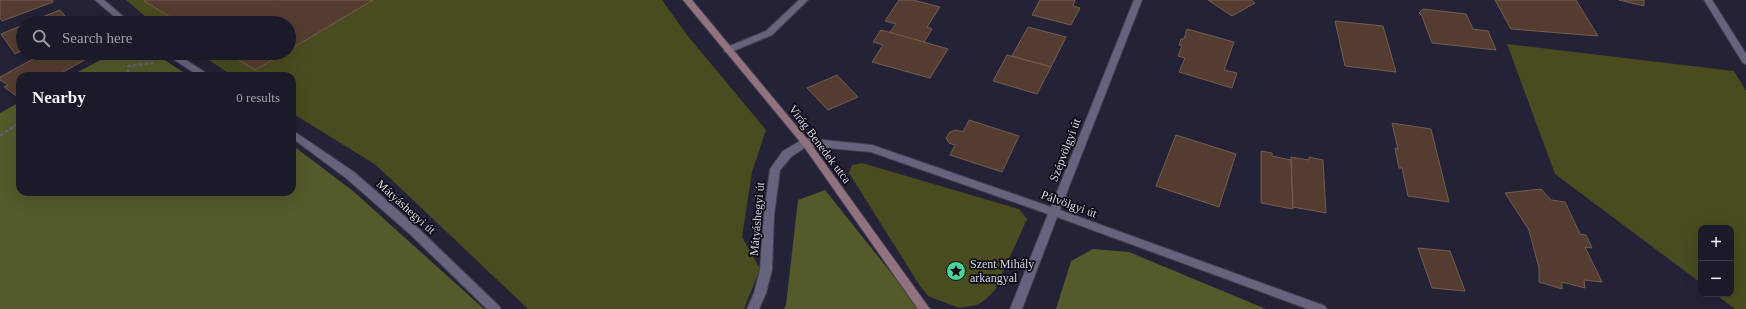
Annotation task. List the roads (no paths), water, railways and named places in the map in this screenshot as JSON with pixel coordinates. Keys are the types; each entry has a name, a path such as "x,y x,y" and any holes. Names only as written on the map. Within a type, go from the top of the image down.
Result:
{"street":[{"path":"99,0 118,16"},
{"name":"Virág Benedek utca","path":"688,0 805,142 924,309"},
{"path":"728,50 769,34 804,0"},
{"name":"Szépvölgyi út","path":"1016,309 1138,0"},
{"path":"1708,0 1746,60"},
{"path":"180,60 200,72"},
{"name":"Mátyáshegyi út","path":"296,136 350,175 415,232 495,309"},
{"name":"Pálvölgyi út","path":"805,142 872,149 1054,212 1321,309"},
{"name":"Mátyáshegyi út","path":"753,309 760,293 766,270 769,215 775,168 787,154 805,142"}],"place":[{"name":"Szent Mihály arkangyal","path":"956,271"}]}
